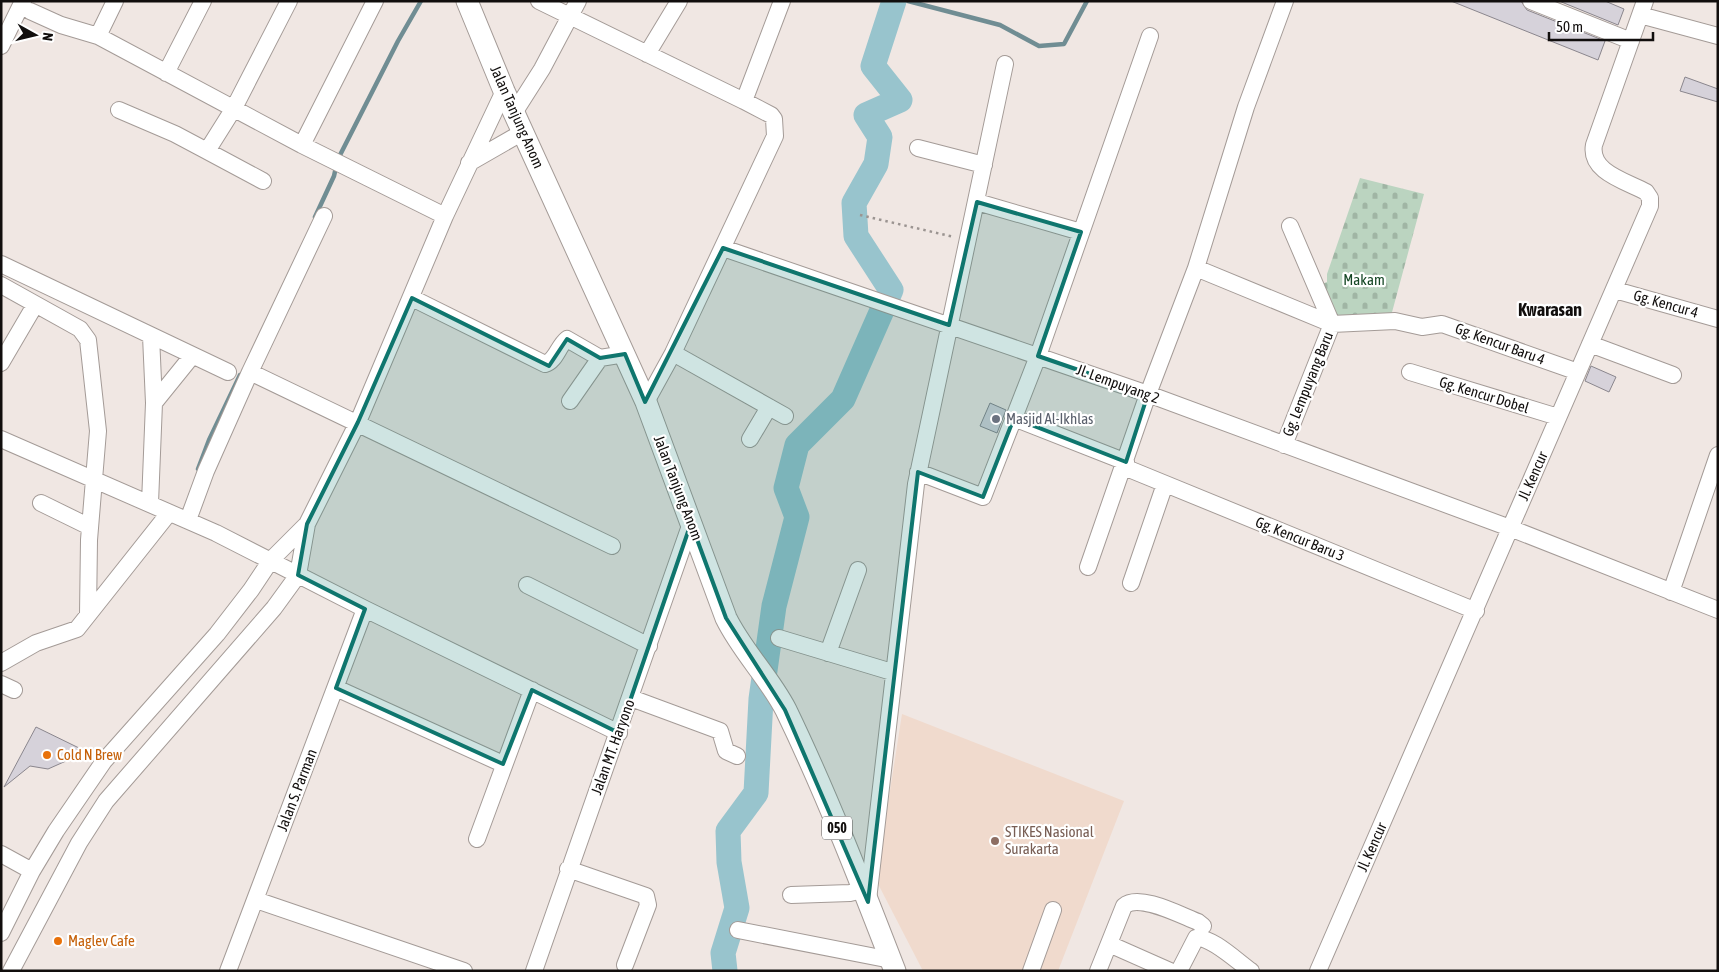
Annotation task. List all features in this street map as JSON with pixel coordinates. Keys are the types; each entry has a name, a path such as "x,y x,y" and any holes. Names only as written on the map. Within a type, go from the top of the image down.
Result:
{"main road":[{"name":"Jalan Tanjung Anom","path":"467,1 504,91 646,402 726,618 740,643 774,689 810,763 893,965"}],"street":[{"path":"98,36 115,1"},
{"path":"166,74 203,1"},
{"path":"206,151 234,108 289,1"},
{"path":"302,145 374,1"},
{"path":"539,1 570,18 744,101 771,115 774,119 775,136 723,248 646,402"},
{"path":"514,113 542,69 578,1"},
{"path":"647,54 679,1"},
{"path":"744,101 782,1"},
{"path":"1088,567 1148,394 1196,268 1248,101 1285,1"},
{"path":"1531,1 1631,41"},
{"path":"1,46 27,6 61,25 98,36 302,145 445,216"},
{"path":"1643,8 1718,36"},
{"name":"Jl. Kencur","path":"1318,971 1476,611 1558,417 1615,290 1651,202 1646,192 1599,167 1593,156 1594,145 1643,8"},
{"path":"918,472 983,497 1038,356 1150,36"},
{"path":"791,894 866,896 918,472 1005,64"},
{"path":"11,971 79,843 119,784 274,608 298,575 307,524 358,422 412,298 445,216 504,91"},
{"path":"119,110 175,134 263,181"},
{"path":"469,163 523,132"},
{"path":"918,148 984,165"},
{"path":"977,202 1081,232"},
{"path":"188,520 206,471 250,372 324,216"},
{"path":"1290,226 1332,324"},
{"name":"Jl. Lempuyang 2","path":"723,248 1148,394 1510,528 1718,610"},
{"path":"1,264 228,372"},
{"path":"1196,268 1332,324"},
{"path":"1,285 80,329 88,340 98,431 90,528 88,614"},
{"name":"Gg. Kencur 4","path":"1615,290 1718,319"},
{"path":"412,298 545,364 552,361 560,346 567,339 600,358 625,354"},
{"path":"1,363 35,305"},
{"name":"Gg. Kencur Baru 4","path":"1332,324 1395,321 1422,327 1442,324 1578,372"},
{"name":"Gg. Lempuyang Baru","path":"1284,444 1332,324"},
{"path":"150,503 154,403 151,336"},
{"path":"1590,344 1673,376"},
{"path":"672,353 785,416"},
{"path":"154,403 192,356"},
{"path":"570,401 600,358"},
{"path":"250,372 358,422 612,546"},
{"name":"Gg. Kencur Dobel","path":"1410,372 1558,417"},
{"path":"750,439 769,407"},
{"name":"Gg. Kencur Baru 3","path":"1014,418 1125,464 1165,484 1476,611"},
{"path":"1,439 188,520 619,733"},
{"path":"1671,592 1718,455"},
{"path":"1130,583 1165,484"},
{"path":"41,503 90,528"},
{"path":"1,663 36,643 73,631 169,512"},
{"name":"Jalan MT. Haryono","path":"534,971 568,869 619,733 691,523"},
{"path":"2,929 32,871 56,831 104,761 217,634 251,590 271,560 307,524"},
{"path":"828,654 858,570"},
{"path":"527,585 649,646"},
{"name":"Jalan S. Parman","path":"228,971 365,609"},
{"path":"779,638 892,672"},
{"path":"336,688 503,764"},
{"path":"477,839 503,764 532,690"},
{"path":"631,698 716,729 722,734 726,750 737,756"},
{"path":"56,831 79,843"},
{"path":"1,854 32,871"},
{"path":"568,869 646,896 648,905 625,965"},
{"path":"256,900 464,971"},
{"path":"1098,971 1124,906 1136,900 1198,922 1203,926"},
{"path":"1030,971 1053,910"},
{"path":"738,930 893,965"},
{"path":"1179,971 1196,938 1209,940 1251,971"},
{"path":"1109,944 1170,971"}],"path":[{"path":"860,215 968,241"}],"highlighted area":[{"path":"977,202 1081,232 1038,356 1148,394 1126,462 1014,418 983,497 918,472 868,902 785,710 726,618 691,523 619,733 532,690 503,764 336,688 365,609 298,575 307,524 358,422 412,298 549,366 567,339 600,358 625,354 645,402 723,248 949,325"}],"shaded area":[{"name":"STIKES Nasional Surakarta","path":"902,714 1124,801 1058,971 923,971 876,880"}],"green space":[{"name":"Makam","path":"1360,178 1424,194 1391,316 1335,319 1322,284 1327,282 1327,274"}],"building":[{"path":"1451,1 1521,1 1527,10 1605,41 1598,60"},
{"path":"1559,1 1605,1 1624,9 1618,25"},
{"path":"1685,77 1718,89 1718,102 1680,91"},
{"path":"1591,366 1616,377 1609,392 1585,381"},
{"name":"Masjid Al-Ikhlas","path":"990,403 1006,410 997,433 980,426"},
{"name":"Cold N Brew","path":"36,727 79,748 66,761 48,769 30,766 4,787"}],"waterway":[{"path":"338,159 398,41 421,1"},
{"path":"725,971 723,953 737,908 729,862 728,831 756,793 761,699 774,606 797,517 786,488 797,445 843,399 891,290 856,236 854,203 876,164 880,137 866,115 900,100 873,66 894,1"},
{"path":"908,1 1000,25 1039,46 1064,44 1087,1"},
{"path":"315,217 334,176 336,167"},
{"path":"198,469 209,440 240,375"}],"place":[{"name":"Masjid Al-Ikhlas","path":"996,419"},
{"name":"Cold N Brew","path":"47,755"},
{"name":"STIKES Nasional Surakarta","path":"995,841"},
{"name":"Maglev Cafe","path":"58,941"}],"district":[{"name":"Kwarasan","path":"1550,310"}]}
